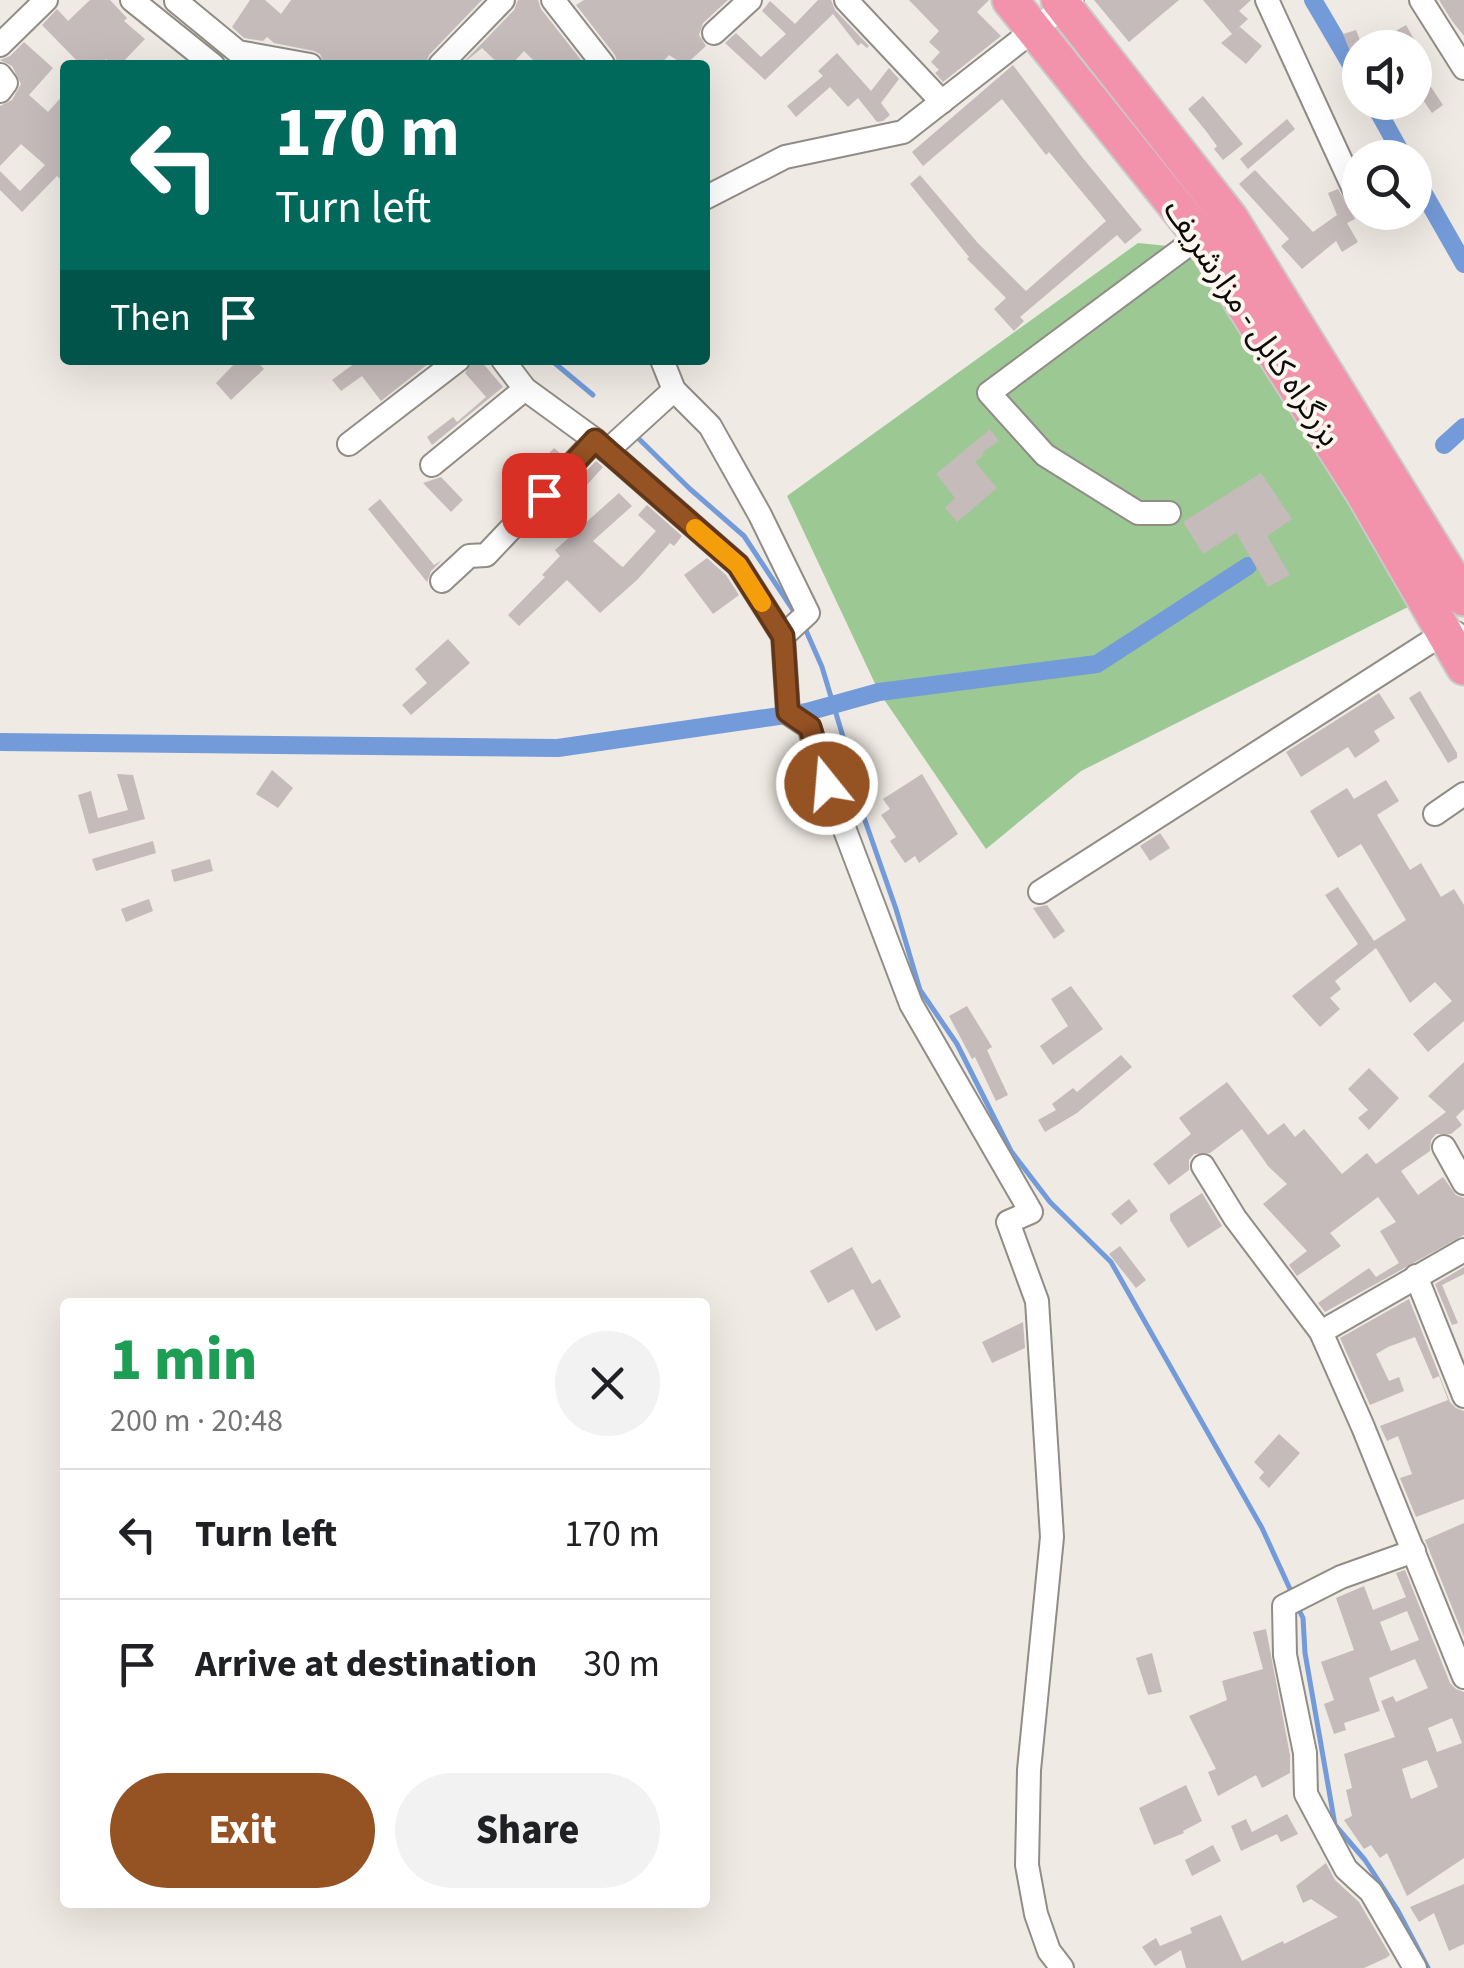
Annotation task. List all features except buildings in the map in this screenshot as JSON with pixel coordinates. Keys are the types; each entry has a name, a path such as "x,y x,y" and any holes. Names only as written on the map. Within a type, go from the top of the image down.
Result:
{"highway":[{"name":"بزرگراه کابل - مزارشریف","path":"1010,0 1200,236 1454,633 1464,667"},
{"name":"بزرگراه کابل - مزارشریف","path":"1065,2 1230,218 1464,598"}],"street":[{"path":"0,44 46,0"},
{"path":"139,6 176,0 238,52 282,60"},
{"path":"445,60 503,0"},
{"path":"553,0 600,60"},
{"path":"714,33 749,0"},
{"path":"846,0 942,102"},
{"path":"1267,0 1342,163"},
{"path":"1421,0 1464,68"},
{"path":"710,195 784,157 903,132 1065,2"},
{"path":"139,6 207,60"},
{"path":"0,76 6,83 0,90"},
{"path":"1168,514 1138,514 1046,455 989,394 1200,236"},
{"path":"349,444 452,365"},
{"path":"507,365 526,389 601,446 738,565 794,626"},
{"path":"664,365 674,390 710,426 760,515 808,614 794,626 788,712 810,727 827,784 912,1004 1031,1212 1008,1222 1037,1302 1052,1536 1029,1770 1027,1865 1036,1914 1049,1951 1062,1968"},
{"path":"432,465 526,389"},
{"path":"442,581 469,556 486,555 601,446 674,390"},
{"path":"1040,892 1454,633"},
{"path":"1434,814 1464,794"},
{"path":"1444,1147 1464,1183"},
{"path":"1203,1166 1235,1218 1321,1332 1464,1677"},
{"path":"1321,1332 1464,1250"},
{"path":"1416,1276 1464,1396"},
{"path":"1414,1551 1341,1576 1284,1606 1285,1655 1305,1752 1306,1794 1346,1869 1371,1892 1415,1968"}],"green space":[{"path":"1138,243 1208,250 1430,596 1081,771 986,849 879,692 787,496"}],"waterway":[{"path":"1313,0 1342,49"},
{"path":"1383,120 1394,140"},
{"path":"1432,208 1464,264"},
{"path":"557,365 593,395"},
{"path":"1444,445 1464,427"},
{"path":"638,438 744,536 795,613"},
{"path":"0,742 558,748 807,712 879,692 1097,664 1248,566"},
{"path":"804,626 822,667 844,740 847,769 920,990 957,1044 1011,1151 1050,1202 1111,1262 1262,1528 1290,1589"},
{"path":"1298,1608 1303,1618 1305,1653 1335,1825 1365,1860 1397,1909 1428,1968"}],"slow traffic":[{"path":"695,528 738,565 762,603"}],"route":[{"path":"544,495 595,440 738,565 783,636 788,712 810,727 827,784"}]}
